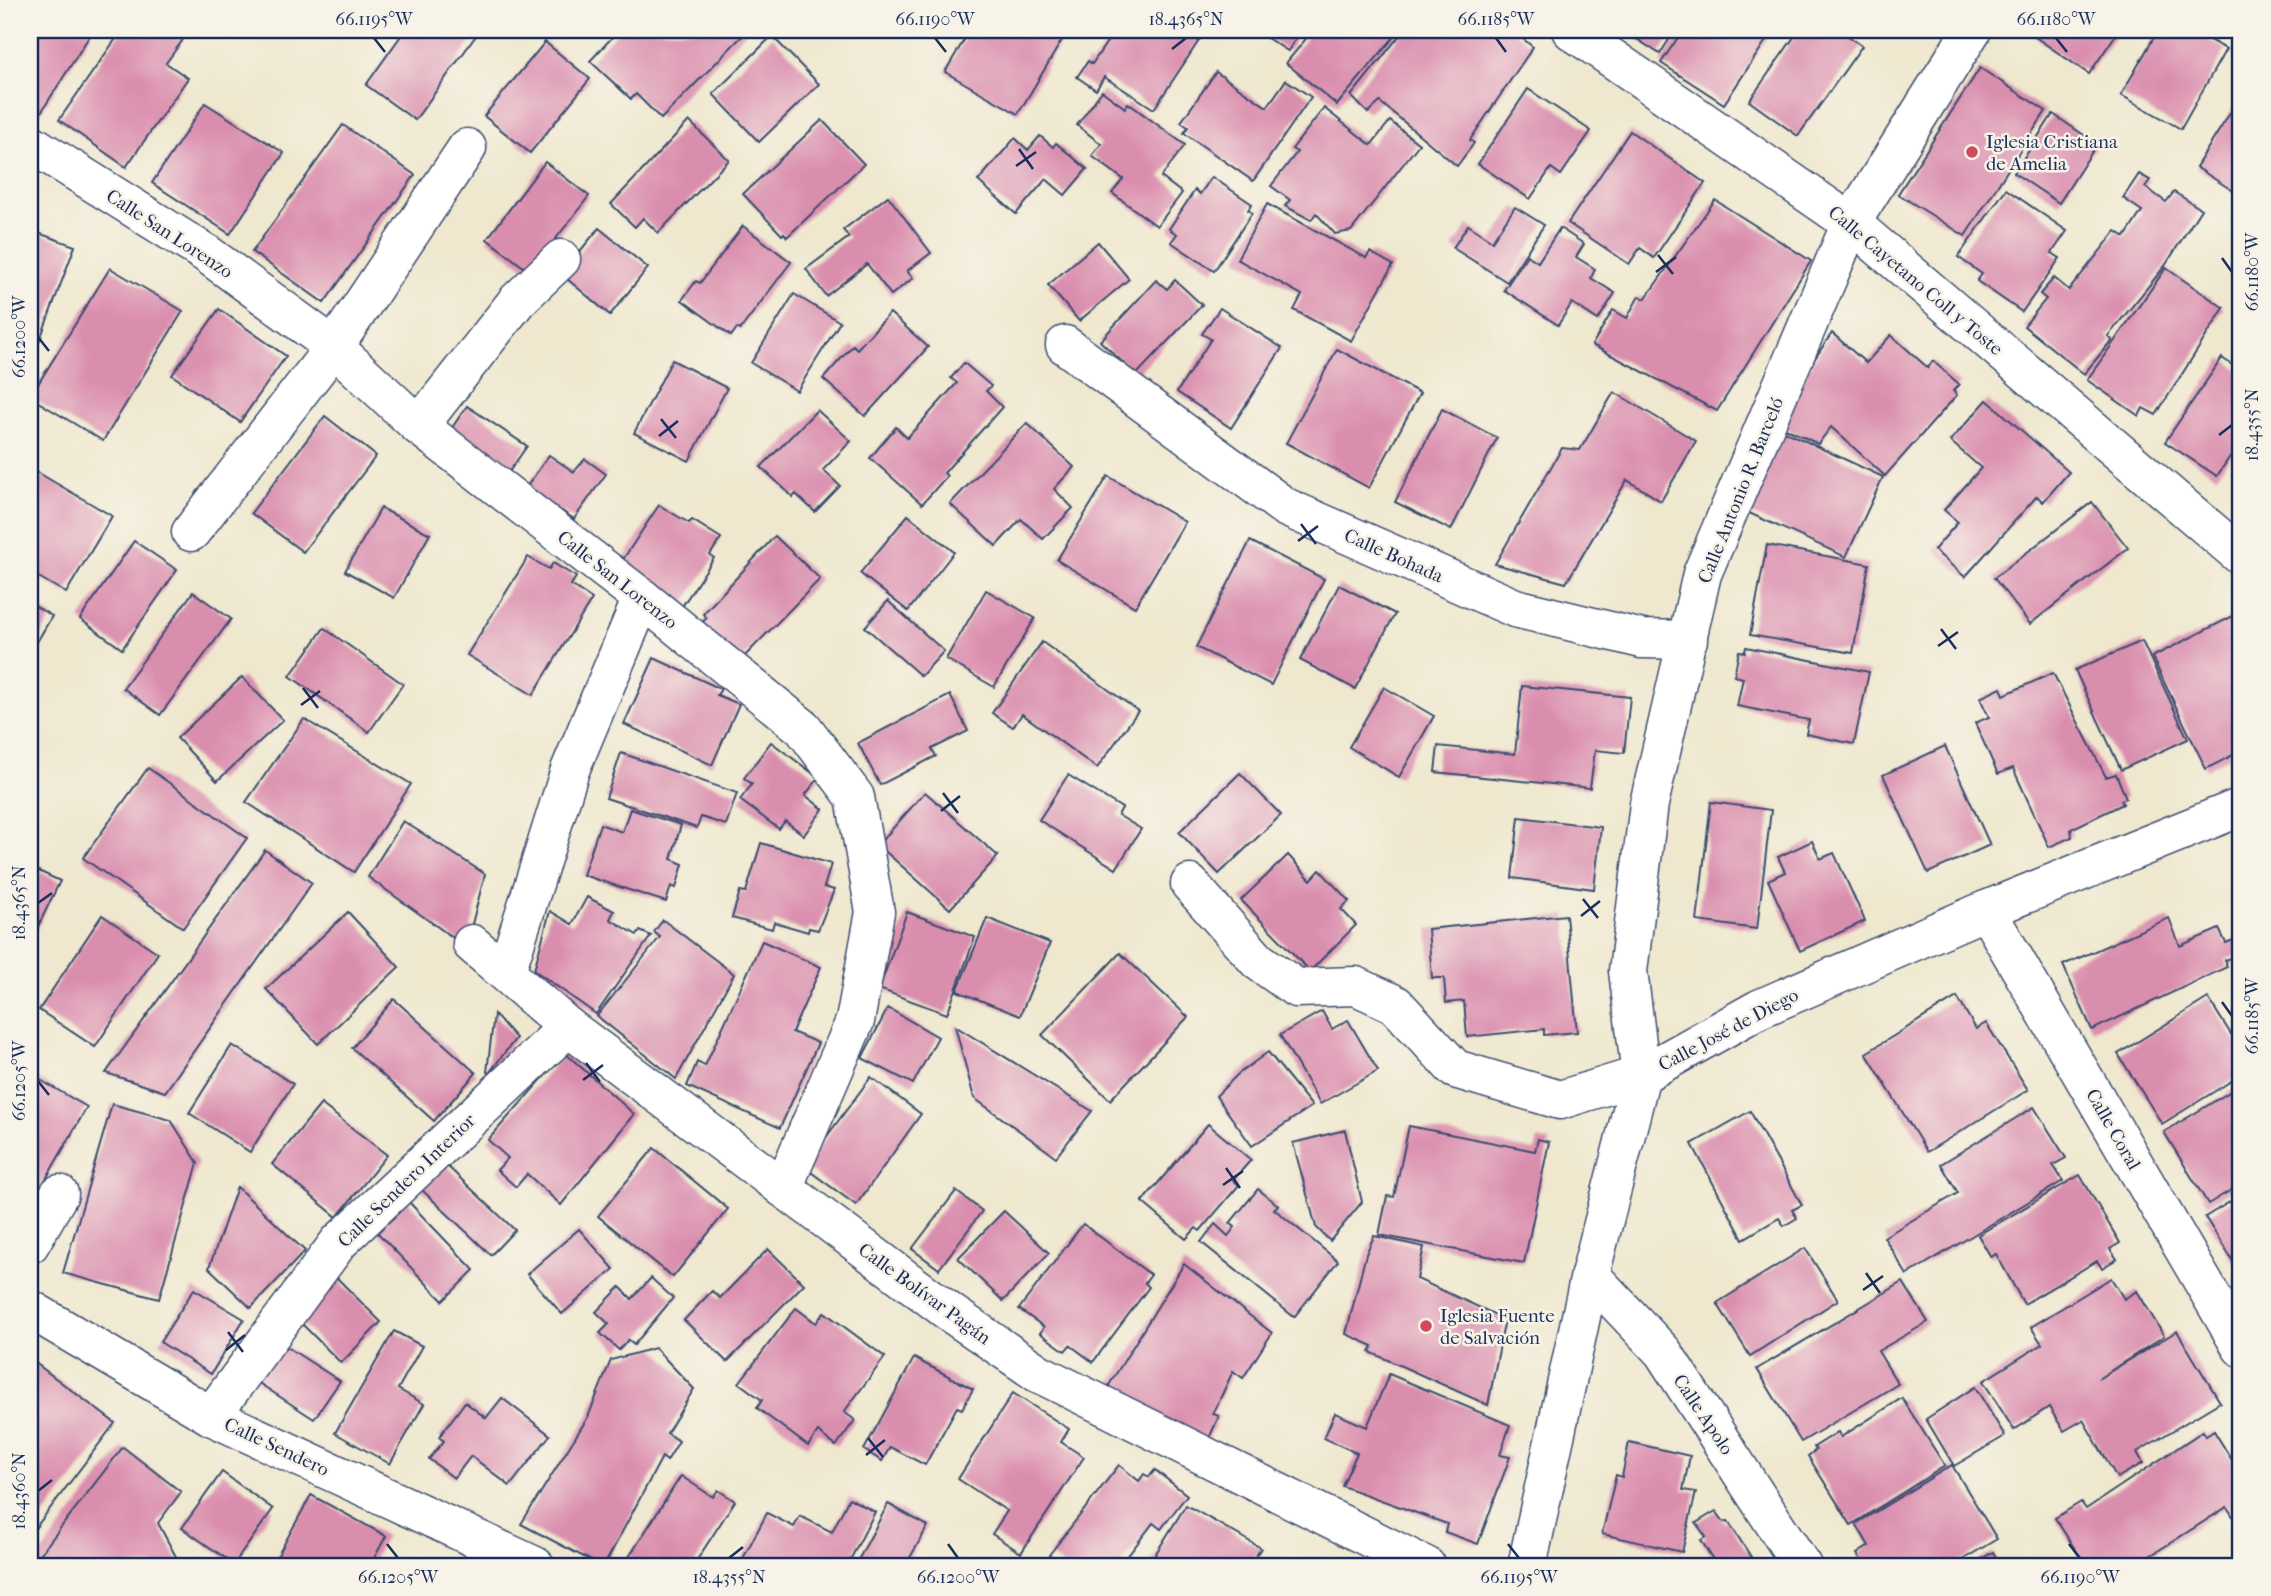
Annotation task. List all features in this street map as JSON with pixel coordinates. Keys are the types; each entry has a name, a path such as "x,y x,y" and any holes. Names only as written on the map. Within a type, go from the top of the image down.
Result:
{"street":[{"name":"Calle Cayetano Coll y Toste","path":"1571,30 1851,223 2241,556"},
{"name":"Calle Antonio R. Barceló","path":"1641,1075 1628,971 1649,804 1702,574 1851,223 1972,30"},
{"name":"Calle San Lorenzo","path":"30,143 207,254 334,347 419,426 642,598 803,729 855,797 875,912 855,1021 783,1188"},
{"path":"191,532 334,347 467,148"},
{"path":"419,426 517,301 561,259"},
{"name":"Calle Bohada","path":"1065,345 1285,507 1516,608 1642,639 1688,640"},
{"path":"506,972 570,770 642,598"},
{"name":"Calle José de Diego","path":"1527,1566 1590,1275 1641,1075 1759,1009 1986,910 2241,807"},
{"path":"1190,884 1258,961 1277,975 1296,988 1356,986 1395,1004 1455,1069 1560,1100 1641,1075"},
{"name":"Calle Coral","path":"1986,910 2241,1347"},
{"name":"Calle Bolívar Pagán","path":"472,944 568,1027 952,1314 1038,1373 1426,1566"},
{"name":"Calle Sendero Interior","path":"211,1416 339,1242 568,1027"},
{"path":"30,1244 59,1194"},
{"name":"Calle Apolo","path":"1590,1275 1663,1352 1801,1566"},
{"name":"Calle Sendero","path":"30,1309 211,1416 535,1566"}],"building":[{"path":"30,30 92,32 40,114 30,108"},
{"path":"122,30 190,30 166,63 188,78 126,167 59,120"},
{"path":"405,30 480,30 415,120 366,85"},
{"path":"619,30 748,30 661,119 636,94 631,99 590,61"},
{"path":"970,30 1068,30 1018,114 945,72"},
{"path":"1115,30 1185,30 1200,39 1154,109 1104,77 1096,90 1077,77 1088,61 1092,64"},
{"path":"1254,30 1301,30 1288,51"},
{"path":"1313,30 1400,30 1337,105 1286,63"},
{"path":"1404,30 1512,30 1533,47 1470,140 1474,143 1457,166 1380,102 1368,113 1351,96"},
{"path":"1623,30 1675,30 1660,54"},
{"path":"1683,30 1773,30 1724,104 1661,63"},
{"path":"1799,30 1840,30 1862,46 1798,136 1749,101"},
{"path":"2025,30 2119,30 2089,74"},
{"path":"2158,30 2191,30 2226,49 2181,129 2121,95"},
{"path":"772,36 819,84 759,142 713,94"},
{"path":"545,42 590,79 530,153 484,116"},
{"name":"Iglesia Cristiana de Amelia","path":"1980,68 2046,111 1965,236 1898,194"},
{"path":"1216,72 1267,107 1286,80 1311,97 1253,181 1184,133 1188,127 1181,122"},
{"path":"1528,89 1591,131 1561,175 1551,168 1530,199 1478,164"},
{"path":"1102,91 1125,108 1128,103 1185,145 1161,177 1182,193 1157,226 1112,193 1123,179 1092,156 1101,144 1077,125"},
{"path":"2241,96 2241,196 2196,167"},
{"path":"205,103 284,153 230,234 152,183"},
{"path":"1324,108 1371,145 1390,121 1419,144 1351,231 1335,234 1316,213 1311,220 1285,206 1290,200 1271,186 1297,152 1292,149"},
{"path":"2053,114 2097,144 2059,203 2014,173"},
{"path":"822,120 864,164 787,237 743,194"},
{"path":"689,121 729,160 658,233 643,218 635,227 611,204"},
{"path":"343,125 415,175 324,303 252,252"},
{"path":"1630,131 1705,183 1654,258 1640,248 1629,264 1568,223"},
{"path":"1040,136 1053,147 1056,143 1087,169 1065,195 1046,179 1016,214 978,181 1015,138 1028,150"},
{"path":"545,162 589,196 530,272 487,239"},
{"path":"2139,174 2150,180 2145,187 2166,202 2174,192 2201,209 2165,266 2108,336 2112,340 2084,374 2024,326 2046,299 2040,294 2054,278 2069,290 2116,231 2125,237 2142,211 2123,198"},
{"path":"1212,177 1252,204 1248,210 1252,213 1214,271 1171,242 1177,234 1169,229 1195,190 1200,194"},
{"path":"2006,189 2067,231 2052,253 2060,258 2022,312 1977,281 1982,274 1958,257"},
{"path":"888,196 931,253 907,271 913,278 891,295 867,264 826,296 806,269 849,237 843,230"},
{"path":"1715,200 1811,261 1717,411 1592,345 1613,310 1627,318 1639,296 1645,299"},
{"path":"1267,204 1366,258 1370,252 1393,265 1351,341 1294,310 1302,295 1237,259"},
{"path":"1515,207 1544,225 1507,282 1453,248 1468,225 1492,241"},
{"path":"743,226 791,262 740,330 737,328 731,336 682,300 696,281 700,283"},
{"path":"599,228 648,268 610,315 566,278 567,267"},
{"path":"1560,228 1584,244 1576,257 1595,269 1591,278 1615,293 1598,320 1572,303 1558,325 1504,290 1527,255 1538,262"},
{"path":"30,230 75,246 30,366"},
{"path":"1098,242 1129,279 1079,321 1048,285"},
{"path":"110,268 183,311 103,441 30,397"},
{"path":"2166,268 2224,308 2156,415 2143,408 2139,416 2087,380"},
{"path":"1156,280 1167,289 1175,280 1202,305 1136,375 1100,341"},
{"path":"794,294 840,322 797,391 751,363"},
{"path":"1220,308 1282,348 1231,428 1177,392 1211,339 1202,334"},
{"path":"219,309 286,356 240,422 172,375"},
{"path":"890,313 928,347 865,416 823,379 853,345 857,349"},
{"path":"1832,333 1866,363 1891,335 1928,368 1933,361 1959,384 1953,391 1957,395 1885,476 1831,427 1818,444 1781,426 1781,409"},
{"path":"1337,349 1420,393 1369,488 1286,443"},
{"path":"2222,358 2241,371 2241,440 2217,476 2165,442"},
{"path":"672,360 727,388 689,461 634,433"},
{"path":"964,363 991,386 986,391 1002,407 944,473 947,476 922,504 870,458 896,427 907,438 957,383 951,378"},
{"path":"1614,392 1696,441 1661,501 1627,480 1566,583 1495,564 1562,448 1580,450"},
{"path":"1987,400 2069,472 2043,502 2037,496 1965,577 1934,550 1958,522 1944,510 1981,468 1950,441"},
{"path":"467,406 527,446 497,489 438,448"},
{"path":"1442,409 1497,438 1451,530 1395,502"},
{"path":"817,410 851,441 823,470 840,486 815,512 796,494 793,497 761,467"},
{"path":"325,416 376,456 303,552 251,513"},
{"path":"1027,423 1074,467 1054,489 1073,508 1043,539 1021,519 996,546 950,504"},
{"path":"1775,427 1883,477 1846,557 1738,508"},
{"path":"549,455 574,472 585,459 606,474 574,519 562,511 553,523 518,499"},
{"path":"30,468 112,516 66,593 30,572"},
{"path":"1108,476 1185,522 1135,607 1057,560"},
{"path":"2092,502 2128,548 2030,624 1994,578"},
{"path":"659,505 689,523 692,520 721,538 710,555 714,558 681,608 618,567"},
{"path":"381,508 430,534 394,598 345,571"},
{"path":"908,515 954,552 908,611 860,573"},
{"path":"775,536 820,579 739,662 700,624 707,618 703,614"},
{"path":"134,541 177,570 122,649 80,619"},
{"path":"1250,541 1324,579 1271,685 1196,647"},
{"path":"1767,545 1869,564 1853,653 1750,635"},
{"path":"528,557 549,569 553,563 576,577 571,585 592,599 533,695 467,655"},
{"path":"1339,585 1395,614 1355,689 1300,660"},
{"path":"986,590 1035,618 994,687 946,659"},
{"path":"193,592 231,619 160,715 123,688"},
{"path":"888,601 944,651 921,676 865,627"},
{"path":"30,603 52,616 30,654"},
{"path":"2235,615 2241,627 2241,751 2206,769 2152,657"},
{"path":"324,628 403,684 369,732 290,676"},
{"path":"2142,641 2188,739 2121,770 2075,670"},
{"path":"1042,642 1138,711 1097,768 1022,714 1013,727 992,713"},
{"path":"1746,647 1869,672 1854,744 1806,734 1809,720 1737,706 1743,678 1734,676 1739,651 1745,652"},
{"path":"654,658 721,689 717,695 739,704 712,765 624,724"},
{"path":"2053,673 2106,777 2116,774 2126,798 2121,800 2123,804 2071,829 2072,837 2049,847 2013,768 1998,774 1975,723 1989,717 1980,698 2001,688 2004,695"},
{"path":"242,677 283,720 217,781 177,738"},
{"path":"1522,686 1630,697 1624,753 1595,750 1590,788 1435,772 1438,746 1515,754"},
{"path":"1384,687 1434,716 1399,777 1349,747"},
{"path":"950,695 968,731 932,749 936,756 880,785 858,743"},
{"path":"304,719 411,784 354,872 246,802"},
{"path":"771,742 819,778 805,795 823,809 804,835 785,821 779,829 740,800 752,784 744,778"},
{"path":"1945,746 1990,845 1928,873 1883,775"},
{"path":"621,753 737,793 726,825 701,817 697,828 606,798"},
{"path":"148,768 247,838 183,928 83,858"},
{"path":"1240,773 1281,815 1219,874 1179,832"},
{"path":"1068,775 1122,808 1118,815 1141,829 1116,869 1039,820"},
{"path":"925,792 998,856 950,909 878,845"},
{"path":"1711,802 1771,810 1757,929 1697,921"},
{"path":"630,809 681,825 671,859 683,864 676,888 671,886 666,902 583,875 600,824 622,832"},
{"path":"1519,817 1601,827 1594,889 1512,878"},
{"path":"403,821 485,874 466,947 368,877"},
{"path":"1812,841 1820,859 1834,853 1865,921 1800,951 1768,880 1785,872 1778,857"},
{"path":"761,843 831,864 824,887 834,890 818,930 809,928 808,932 774,922 772,929 732,918 740,891 746,892"},
{"path":"265,850 312,883 165,1092 106,1073"},
{"path":"1288,855 1311,880 1320,870 1349,901 1341,909 1356,925 1310,971 1241,900"},
{"path":"30,867 60,881 30,943"},
{"path":"587,897 614,911 610,919 637,935 640,931 651,936 596,1014 534,970 550,911 572,924"},
{"path":"348,912 399,967 318,1044 266,989"},
{"path":"907,912 975,937 947,1014 879,989"},
{"path":"102,915 158,953 95,1047 39,1010"},
{"path":"1566,915 1577,1032 1544,1035 1544,1029 1467,1037 1464,1001 1446,1003 1444,978 1432,978 1428,929"},
{"path":"987,918 1050,943 1020,1016 957,991"},
{"path":"2169,918 2180,946 2219,929 2226,943 2241,937 2241,953 2225,960 2227,967 2092,1030 2063,965"},
{"path":"663,920 734,974 676,1079 597,1016 660,937 654,932"},
{"path":"762,941 821,967 792,1032 818,1043 780,1128 687,1086 697,1062 705,1066"},
{"path":"1120,953 1188,1017 1110,1100 1042,1035"},
{"path":"1957,997 1976,1029 1986,1023 2028,1090 1927,1152 1866,1053"},
{"path":"2208,998 2241,1050 2241,1075 2162,1124 2118,1054"},
{"path":"394,999 476,1073 434,1121 352,1048"},
{"path":"888,1008 938,1037 913,1084 862,1058"},
{"path":"1322,1011 1332,1029 1348,1020 1378,1071 1320,1104 1280,1035"},
{"path":"494,1014 516,1038 489,1073 487,1072"},
{"path":"955,1026 1092,1111 1056,1157 974,1098"},
{"path":"232,1045 293,1084 250,1152 189,1113"},
{"path":"1268,1052 1312,1106 1252,1146 1216,1096 1238,1074"},
{"path":"565,1053 634,1114 561,1205 527,1174 516,1187 497,1170 508,1158 488,1140"},
{"path":"30,1074 87,1107 30,1207"},
{"path":"871,1077 921,1114 856,1205 804,1167"},
{"path":"2241,1085 2241,1184 2208,1204 2164,1132"},
{"path":"112,1104 171,1120 198,1163 159,1299 63,1273"},
{"path":"321,1104 387,1155 337,1217 272,1164"},
{"path":"2034,1107 2066,1158 2053,1165 2063,1181 1907,1275 1884,1237 1958,1193 1941,1164"},
{"path":"1750,1111 1802,1205 1792,1210 1797,1218 1784,1226 1779,1218 1743,1239 1692,1144"},
{"path":"1208,1124 1251,1160 1233,1180 1239,1185 1200,1231 1196,1228 1186,1239 1142,1202"},
{"path":"1409,1126 1535,1151 1538,1139 1549,1142 1524,1263 1379,1235 1387,1196 1394,1197"},
{"path":"1345,1130 1362,1202 1330,1241 1316,1227 1293,1143"},
{"path":"654,1148 728,1209 673,1277 598,1216"},
{"path":"445,1164 515,1230 491,1255 421,1189"},
{"path":"2080,1175 2120,1243 2110,1249 2117,1259 2102,1268 2097,1261 2024,1304 1996,1254 1991,1257 1978,1235"},
{"path":"237,1187 305,1251 251,1308 209,1268"},
{"path":"1258,1189 1278,1205 1274,1209 1338,1261 1294,1317 1201,1242 1215,1224 1228,1236 1235,1227 1230,1223"},
{"path":"956,1191 982,1211 939,1269 912,1249"},
{"path":"2241,1195 2241,1274 2205,1217"},
{"path":"407,1200 474,1270 443,1301 376,1231"},
{"path":"1004,1211 1049,1253 1003,1301 958,1258"},
{"path":"1083,1224 1151,1275 1145,1283 1149,1287 1093,1362 1070,1345 1065,1351 1040,1333 1044,1327 1019,1309"},
{"path":"579,1229 614,1269 562,1314 527,1274"},
{"name":"Iglesia Fuente de Salvación","path":"1374,1236 1424,1247 1417,1279 1505,1319 1488,1405 1370,1352 1373,1346 1346,1334 1366,1254"},
{"path":"1805,1248 1838,1300 1750,1356 1717,1303"},
{"path":"768,1249 804,1284 727,1362 684,1320 712,1291 720,1298"},
{"path":"1184,1264 1272,1333 1243,1378 1233,1371 1213,1414 1219,1416 1207,1443 1106,1390"},
{"path":"337,1278 381,1322 341,1363 297,1319"},
{"path":"651,1278 673,1298 634,1345 628,1340 619,1350 600,1333 609,1324 596,1312 620,1287 632,1299"},
{"path":"2111,1278 2124,1299 2137,1291 2164,1336 2098,1379 2177,1331 2220,1402 2137,1452 2143,1463 2117,1478 2083,1420 2064,1431 2049,1407 2014,1430 1983,1381 2042,1344 2031,1327"},
{"path":"1903,1282 1928,1322 1878,1351 1898,1384 1801,1442 1757,1369"},
{"path":"194,1289 244,1319 211,1374 160,1342"},
{"path":"796,1308 816,1323 824,1312 885,1357 844,1412 855,1420 836,1446 818,1432 808,1446 757,1408 762,1400 739,1383"},
{"path":"394,1331 422,1346 398,1389 424,1404 390,1464 335,1433"},
{"path":"276,1340 340,1381 314,1419 251,1378"},
{"path":"655,1348 694,1389 667,1433 679,1441 667,1461 662,1457 604,1566 601,1566 521,1524 588,1417 611,1360"},
{"path":"914,1358 973,1389 962,1409 957,1407 925,1465 890,1447 882,1461 864,1450"},
{"path":"30,1359 115,1423 30,1535"},
{"path":"1389,1374 1510,1425 1500,1455 1510,1457 1478,1544 1445,1532 1447,1524 1342,1486 1357,1453 1324,1438 1335,1413 1367,1427"},
{"path":"1975,1387 2005,1436 1954,1466 1926,1419"},
{"path":"1013,1393 1069,1429 1061,1442 1084,1457 1021,1553 992,1534 1007,1511 958,1479"},
{"path":"502,1398 550,1435 510,1486 471,1456 454,1478 429,1459 444,1441 439,1437 465,1402 486,1418"},
{"path":"1902,1398 1945,1466 1851,1525 1808,1456 1816,1450 1814,1447 1838,1432 1841,1437"},
{"path":"2203,1431 2206,1436 2214,1431 2232,1460 2241,1454 2241,1513 2234,1518 2227,1507 2134,1566 2086,1566 2055,1518 2081,1502 2086,1509"},
{"path":"1629,1442 1690,1456 1683,1490 1696,1492 1682,1552 1602,1534 1616,1475 1622,1477"},
{"path":"123,1447 181,1492 158,1523 181,1566 31,1566"},
{"path":"1119,1465 1139,1481 1144,1474 1149,1477 1155,1470 1187,1495 1161,1529 1153,1523 1120,1566 1063,1566 1049,1555"},
{"path":"1952,1465 1997,1539 1952,1566 1865,1566 1857,1554 1869,1546 1856,1524"},
{"path":"222,1472 273,1509 234,1564 182,1528"},
{"path":"681,1476 713,1497 718,1490 735,1501 693,1566 637,1566 627,1560"},
{"path":"311,1495 386,1536 370,1566 272,1566"},
{"path":"849,1498 875,1512 847,1566 739,1566 767,1513 794,1527 800,1516 832,1532"},
{"path":"888,1504 928,1526 908,1561 917,1566 855,1566"},
{"path":"1186,1505 1261,1548 1249,1566 1148,1566"},
{"path":"1716,1511 1724,1522 1728,1521 1751,1557 1736,1566 1717,1566 1701,1540 1706,1537 1696,1523"},
{"path":"1993,1552 2001,1566 1970,1566"}],"place":[{"name":"Iglesia Cristiana de Amelia","path":"1972,152"},
{"name":"Iglesia Fuente de Salvación","path":"1426,1326"}]}
